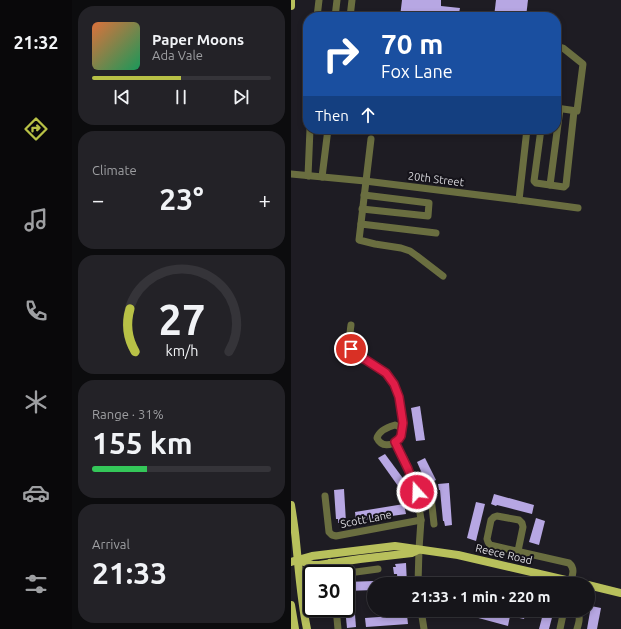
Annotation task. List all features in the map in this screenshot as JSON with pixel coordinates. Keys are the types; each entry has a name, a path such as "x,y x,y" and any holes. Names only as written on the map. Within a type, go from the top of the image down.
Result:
{"main road":[{"path":"291,0 291,6"},
{"path":"291,506 296,541 294,561 303,609"},
{"name":"Reece Road","path":"294,561 312,556 395,546 458,555 549,577"},
{"name":"Reece Road","path":"294,561 313,565 412,553 419,549"},
{"path":"595,587 621,593"},
{"path":"291,605 295,629"},
{"path":"305,617 307,629"}],"street":[{"path":"318,12 319,0"},
{"path":"336,12 337,0"},
{"path":"351,12 352,0"},
{"path":"540,134 534,181 536,183 564,187 566,185 574,111 577,111 583,64 561,47"},
{"path":"561,109 574,111"},
{"path":"308,176 311,134"},
{"path":"322,177 327,134"},
{"path":"519,200 526,134"},
{"path":"549,185 555,134"},
{"path":"371,139 359,240 401,248 417,256 443,276"},
{"name":"20th Street","path":"291,174 365,181 577,208"},
{"path":"362,209 428,216 429,203 364,195"},
{"path":"361,224 436,233"},
{"path":"351,325 349,337 351,349 356,356 366,360 386,373 391,379 399,397 403,423 401,436 389,445 383,445 379,442 377,438 378,434 391,426 399,426 401,429"},
{"path":"395,442 410,472 417,492 421,520 418,577"},
{"path":"417,492 427,492 431,497 434,524"},
{"name":"Scott Lane","path":"325,496 329,532 336,536 421,520"},
{"path":"518,551 523,527 522,523 519,520 497,516 494,517 491,520 487,538 487,542 490,545 569,563 572,565 573,569 571,577"},
{"path":"355,572 379,569"},
{"path":"337,617 338,629"},
{"path":"422,617 424,629"},
{"path":"560,629 563,617"},
{"path":"577,629 579,617"}],"building":[{"path":"402,0 441,0 441,6 460,8 459,12 401,12"},
{"path":"496,0 528,0 527,12 495,12"},
{"path":"420,406 425,440 416,441 411,408"},
{"path":"385,454 405,481 398,486 378,458"},
{"path":"425,458 436,480 427,485 417,462"},
{"path":"449,483 452,525 445,526 438,484"},
{"path":"344,489 346,522 338,523 338,519 336,519 334,490"},
{"path":"494,494 534,505 532,514 491,504"},
{"path":"476,502 485,504 476,541 467,538"},
{"path":"404,504 406,514 356,521 355,512"},
{"path":"536,518 545,521 539,545 529,542"},
{"path":"406,563 407,577 397,577 397,574 394,574 393,567 396,567 395,564"},
{"path":"367,581 367,590 355,591 355,582"},
{"path":"595,607 601,608 597,629 587,629 589,617 595,617"},
{"path":"355,614 356,627 347,628 346,617 355,617"},
{"path":"407,617 408,624 366,627 365,618"},
{"path":"475,617 510,617 508,626"},
{"path":"542,617 552,617 549,629 539,629"}],"route":[{"path":"351,349 356,356 366,360 386,373 394,384 399,397 403,423 401,436 395,442 413,479 417,492"}]}
